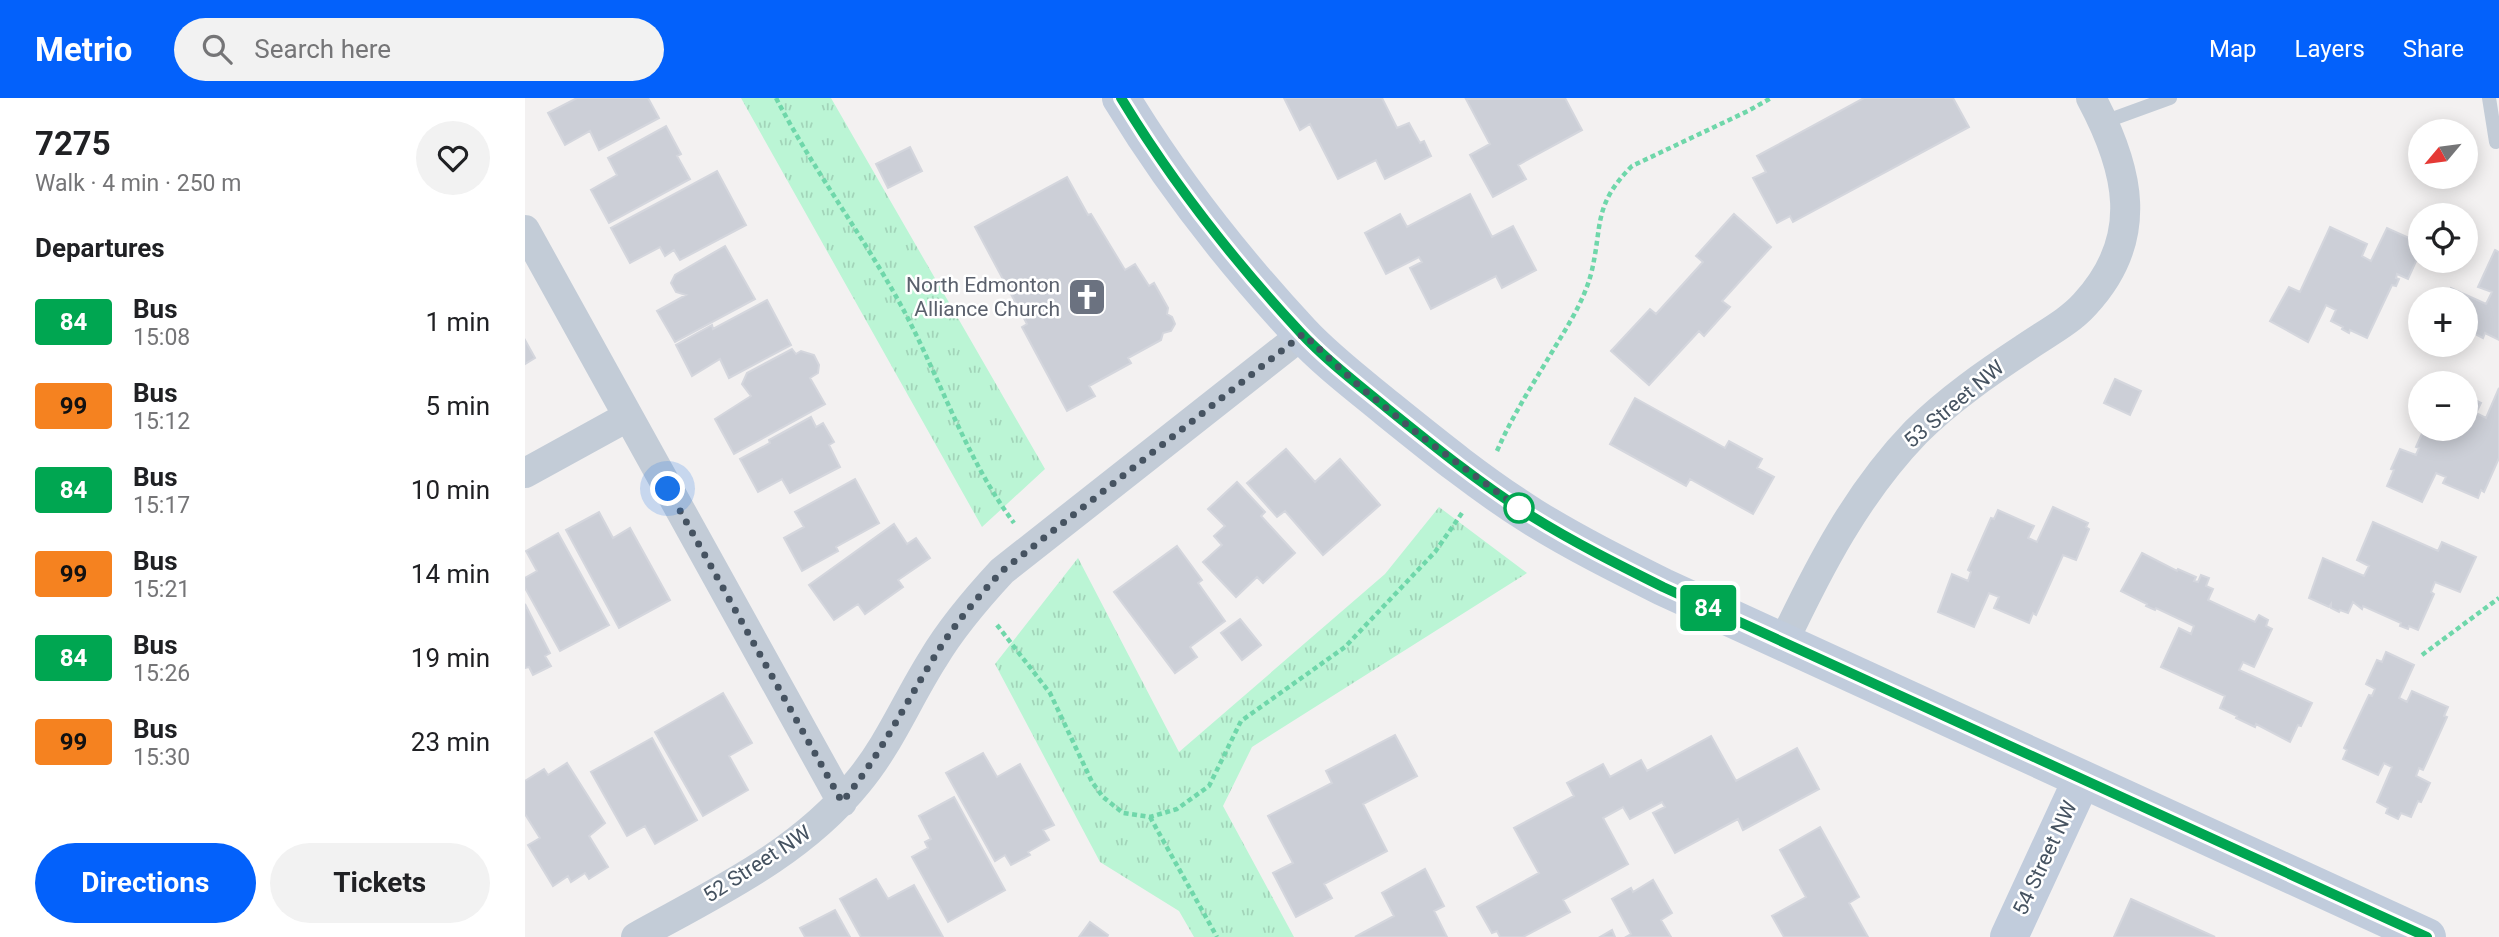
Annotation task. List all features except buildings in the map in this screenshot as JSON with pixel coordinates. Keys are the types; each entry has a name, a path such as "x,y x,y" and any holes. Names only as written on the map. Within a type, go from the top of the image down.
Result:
{"street":[{"path":"1121,98 1185,194 1238,262 1303,334 1359,386 1422,437 1531,516 1620,566 1783,643 2427,937"},
{"name":"53 Street NW","path":"1783,643 1819,568 1839,534 1896,453 1918,430 1969,387 2069,319 2085,305 2111,267 2120,244 2125,214 2125,183 2116,152 2097,110"},
{"path":"525,230 842,802"},
{"name":"52 Street NW","path":"636,937 746,877 779,855 842,802 874,761 932,660 976,598 1002,571 1303,334"},
{"path":"525,473 627,417"},
{"name":"54 Street NW","path":"2009,937 2081,779"}],"lane":[{"path":"2097,110 2171,98"},
{"path":"2489,98 2496,142"}],"path":[{"path":"776,98 801,145 865,243 902,308 972,454 1006,514 1031,547"},
{"path":"976,598 1050,693 1092,782 1103,797 1123,813 1150,817 1217,937"},
{"path":"2423,655 2499,598"}],"green space":[{"path":"741,98 831,98 1045,469 982,527"},
{"path":"1439,507 1527,573 1252,747 1223,806 1294,937 1194,937 1179,911 1100,862 995,664 1078,558 1179,752 1385,574"}],"bus line":[{"name":"84","path":"1121,98 1185,194 1238,262 1303,334 1359,386 1422,437 1531,516 1580,545 1663,587 2427,937"}],"place":[{"name":"North Edmonton Alliance Church","path":"1087,297"}],"route":[{"path":"668,489 842,802 874,761 953,628 976,598 1002,571 1303,334 1359,386 1422,437 1519,508"}]}
